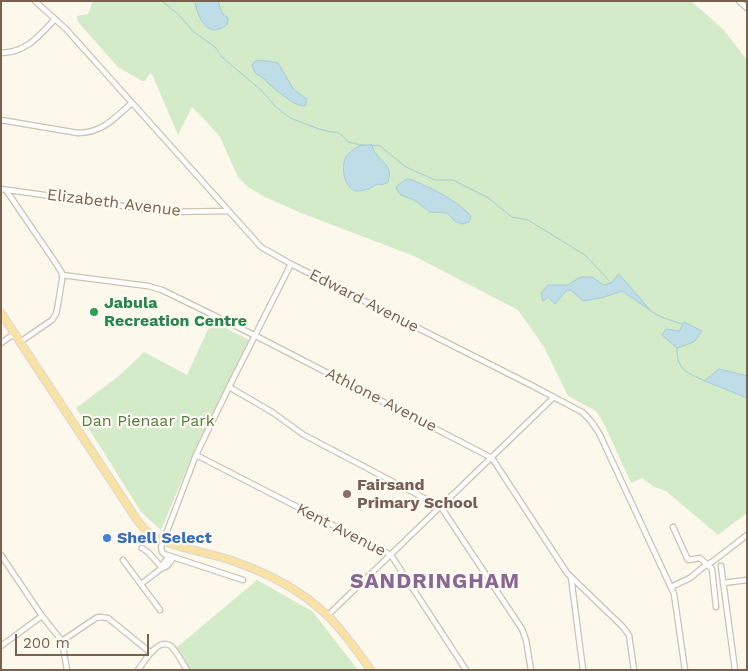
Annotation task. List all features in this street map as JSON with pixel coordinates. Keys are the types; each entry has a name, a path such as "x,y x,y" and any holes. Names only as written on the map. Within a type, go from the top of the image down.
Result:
{"main road":[{"path":"1,313 137,520 153,536 164,541 231,560 258,570 285,584 301,594 328,616 351,642 370,670"}],"street":[{"name":"Edward Avenue","path":"35,1 55,19 228,211 262,246 292,264 554,397 582,412 593,423 674,594 685,670"},
{"path":"739,1 747,8"},
{"path":"1,53 12,52 32,43 55,19"},
{"path":"1,120 78,133 89,132 105,126 132,104"},
{"path":"4,189 58,266 62,275 55,316 20,342"},
{"name":"Elizabeth Avenue","path":"4,189 166,212 228,211"},
{"path":"243,580 171,557 162,552 161,547 196,456 292,264"},
{"name":"Athlone Avenue","path":"62,275 158,288 256,336 492,458 571,577 628,632 634,670"},
{"path":"1,343 14,334"},
{"path":"229,387 272,412 304,435 441,507 522,628 531,670"},
{"path":"328,616 554,397"},
{"name":"Kent Avenue","path":"196,456 391,555 466,670"},
{"path":"673,527 688,560 698,557 712,569 716,606"},
{"path":"671,587 690,578 747,535"},
{"path":"142,548 162,568"},
{"path":"1,555 42,616 62,641 67,670"},
{"path":"141,584 166,567 171,557"},
{"path":"123,560 160,610"},
{"path":"720,566 735,670"},
{"path":"571,577 583,670"},
{"path":"723,583 747,580"},
{"path":"1,646 42,616"},
{"path":"62,641 96,618 104,617 108,618 151,653"},
{"path":"138,670 157,646 166,644 172,646 187,670"}],"green space":[{"path":"93,1 691,1 723,29 747,60 747,513 718,535 666,491 654,487 642,478 631,483 604,424 596,411 568,396 544,347 518,310 414,256 301,213 248,187 238,177 220,137 192,107 178,135 152,74 150,73 145,81 142,81 118,67 78,22 77,16 88,14"},
{"name":"Dan Pienaar Park","path":"212,321 249,340 193,454 161,530 141,512 76,408 120,375 144,352 187,375"},
{"path":"257,580 312,611 358,670 190,670 176,648"}],"water":[{"path":"195,1 218,1 222,13 228,18 227,24 217,30 207,27 200,17"},
{"path":"258,60 278,63 294,90 306,98 305,106 298,105 290,100 256,74 252,66"},
{"path":"361,145 372,145 377,155 387,166 389,176 388,182 382,185 378,184 367,190 359,191 349,187 346,182 344,164 347,155"},
{"path":"407,179 422,184 452,200 471,217 469,222 462,224 455,221 447,213 430,212 414,200 401,195 396,187"},
{"path":"619,274 651,311 622,291 601,298 583,301 571,290 566,291 555,304 548,297 543,301 541,293 548,285 568,285 580,277 592,277 604,285 611,283"},
{"path":"684,322 702,331 694,342 677,348 662,335 666,329 679,331"},
{"path":"719,369 747,376 747,398 705,381"}],"waterway":[{"path":"162,1 179,15 194,32 215,47 223,58 261,90 275,106 290,118 319,129 337,132 348,142 366,145"},
{"path":"370,145 380,146 406,167 435,180 453,180 487,197 512,217 528,220 585,255 611,283"},
{"path":"651,311 661,317 682,324"},
{"path":"677,348 677,356 684,370 705,381"}],"place":[{"name":"Jabula Recreation Centre","path":"94,312"},
{"name":"Fairsand Primary School","path":"347,494"},
{"name":"Shell Select","path":"107,538"}],"district":[{"name":"SANDRINGHAM","path":"435,582"}]}
